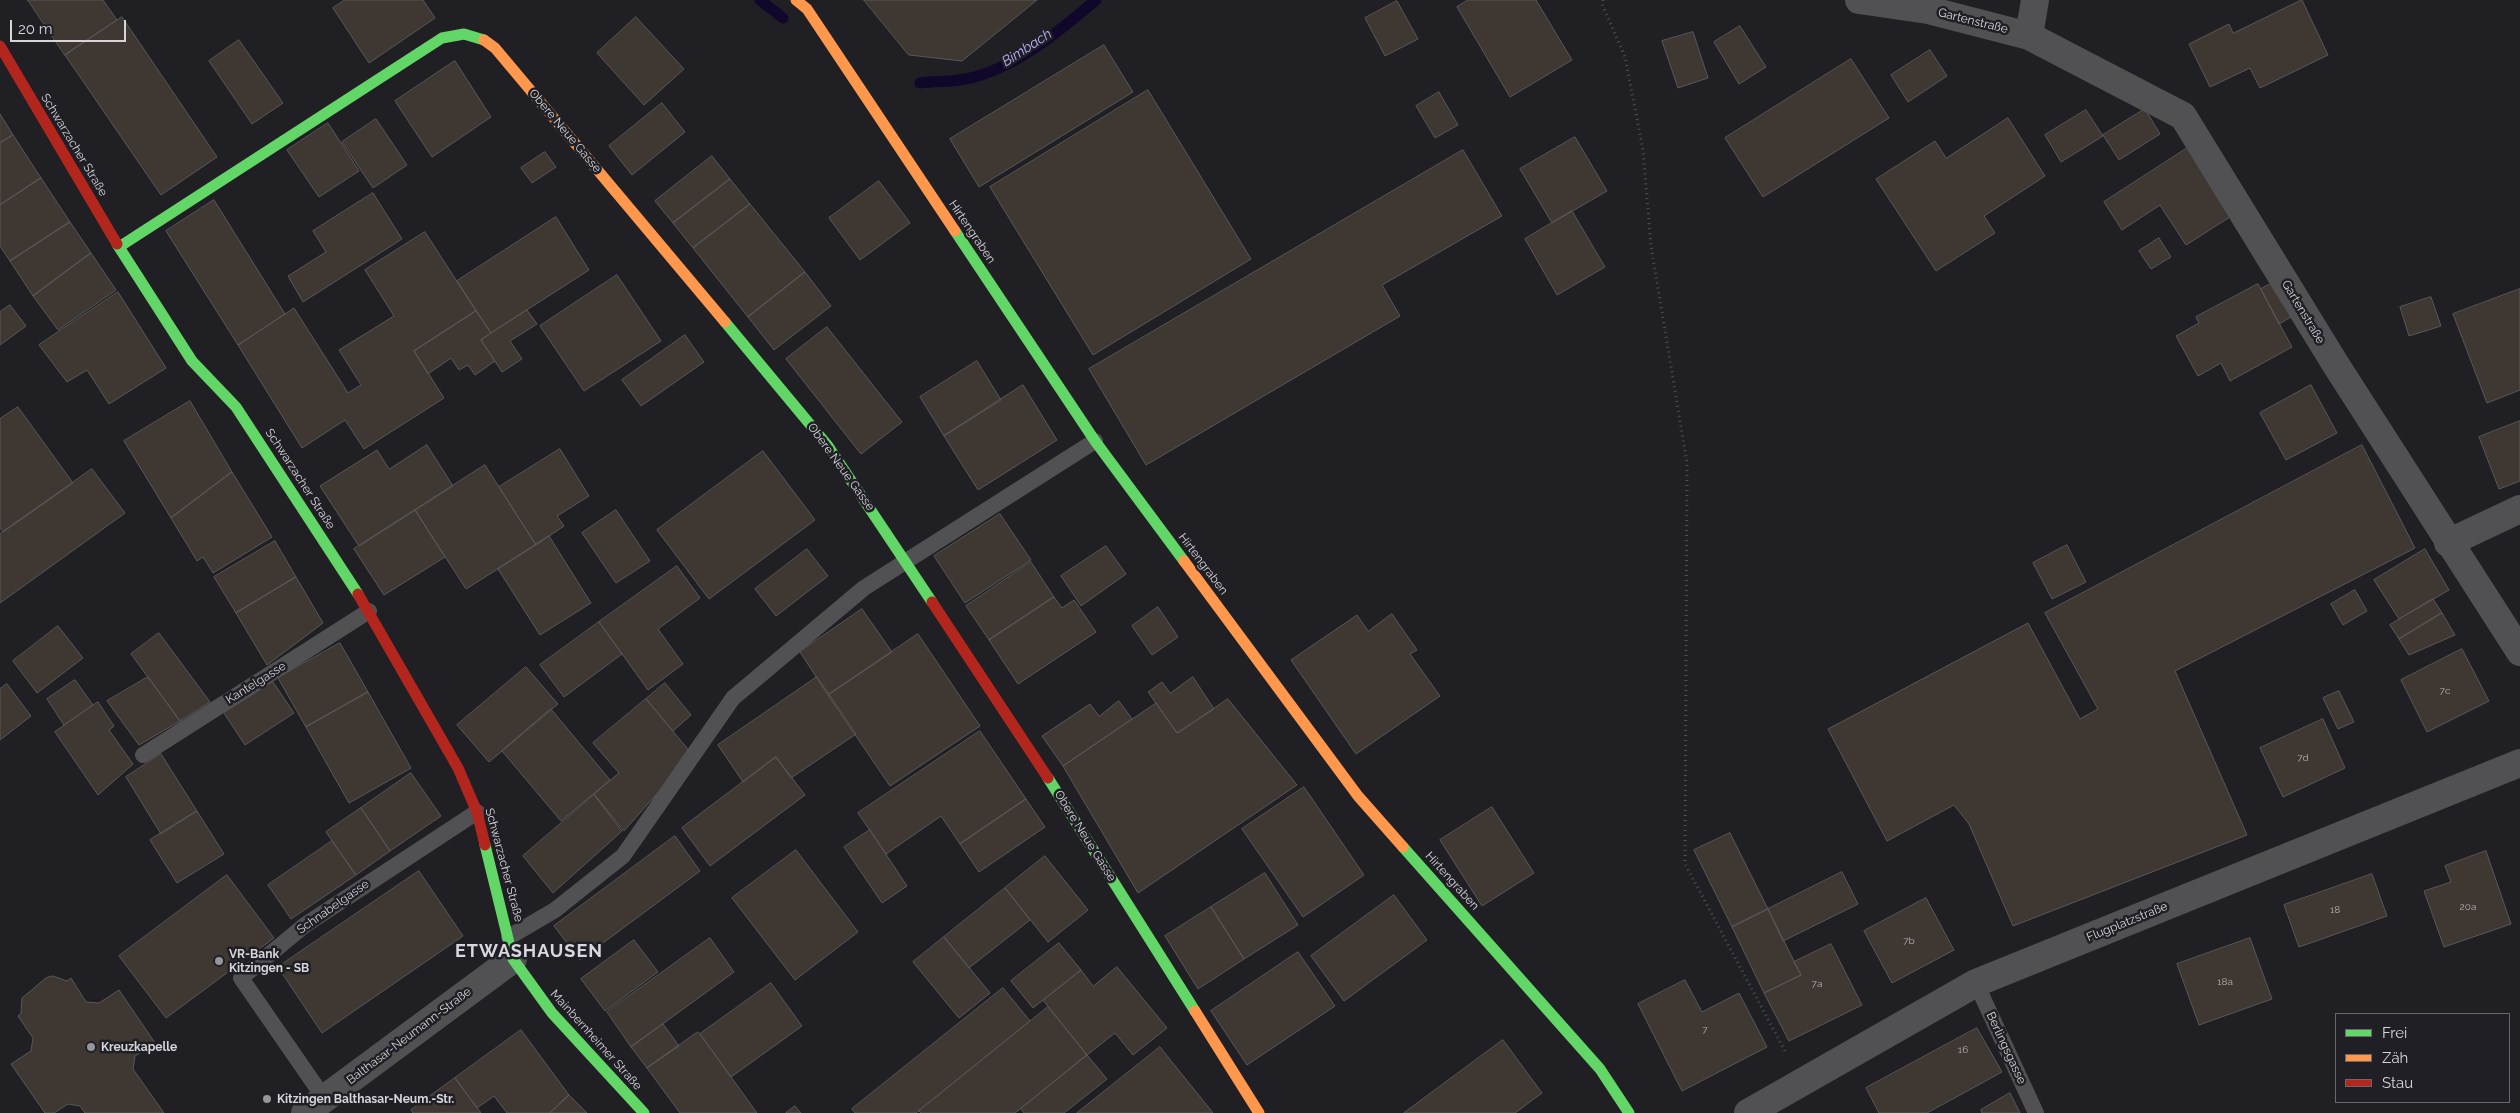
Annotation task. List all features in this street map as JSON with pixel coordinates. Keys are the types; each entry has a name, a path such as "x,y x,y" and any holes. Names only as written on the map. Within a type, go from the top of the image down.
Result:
{"street":[{"name":"Hirtengraben","path":"796,0 807,8 1095,441 1358,796 1600,1069 1628,1113"},
{"name":"Gartenstraße","path":"1859,0 1928,10 2028,36 2183,116 2448,543 2520,652"},
{"path":"2028,36 2035,0"},
{"name":"Obere Neue Gasse","path":"119,247 442,38 460,33 481,36 495,48 828,446 908,562 1018,731 1259,1113"},
{"name":"Schwarzacher Straße","path":"0,46 119,247 192,361 236,407 369,611 458,768 477,812 495,891 511,948"},
{"path":"2448,543 2520,509"},
{"name":"Flugplatzstraße","path":"1748,1113 1976,984 2520,763"},
{"name":"Balthasar-Neumann-Straße","path":"315,1106 511,948"},
{"name":"Mainbernheimer Straße","path":"511,948 552,1014 644,1113"}],"lane":[{"path":"511,948 622,856 733,698 864,588 908,562 1095,441"},
{"name":"Kantelgasse","path":"143,755 369,611"},
{"name":"Schnabelgasse","path":"315,1106 241,978 306,925 477,812"},
{"name":"Berlingsgasse","path":"1976,984 2036,1113"}],"path":[{"path":"1603,0 1602,4 1626,57 1643,150 1651,246 1688,463 1685,864 1802,1083"}],"building":[{"path":"28,0 103,0 117,20 65,55"},
{"path":"345,0 423,0 435,18 369,63 333,8"},
{"path":"864,0 1037,0 962,61 909,55"},
{"path":"1468,0 1536,0 1572,60 1510,97 1457,7"},
{"path":"2302,0 2328,55 2260,88 2250,68 2210,87 2189,44 2229,24 2233,33"},
{"path":"1397,1 1418,39 1385,56 1365,18"},
{"path":"122,17 217,157 161,195 65,55"},
{"path":"636,17 684,69 644,105 597,53"},
{"path":"1740,26 1766,67 1739,84 1714,42"},
{"path":"1693,32 1708,78 1678,88 1662,41"},
{"path":"239,40 283,103 252,124 209,61"},
{"path":"1104,45 1133,92 979,187 950,139"},
{"path":"1930,50 1947,76 1908,102 1891,75"},
{"path":"1851,59 1889,118 1763,197 1725,138"},
{"path":"455,61 491,117 432,157 395,101"},
{"path":"1148,90 1251,259 1093,355 990,187"},
{"path":"1439,92 1458,125 1435,138 1416,106"},
{"path":"662,103 685,132 632,175 609,146"},
{"path":"2145,109 2160,134 2119,160 2103,135"},
{"path":"2086,110 2103,136 2061,162 2045,135"},
{"path":"0,114 13,135 0,143"},
{"path":"2008,118 2045,176 1984,216 1995,233 1936,271 1876,179 1935,141 1946,158"},
{"path":"376,119 407,165 373,188 342,142"},
{"path":"328,123 359,171 319,197 287,150"},
{"path":"13,135 41,178 0,205 0,143"},
{"path":"1575,137 1607,191 1552,223 1520,169"},
{"path":"2189,147 2233,215 2186,245 2160,205 2122,230 2104,202"},
{"path":"1463,150 1502,216 1382,285 1400,316 1146,465 1089,369"},
{"path":"545,152 556,167 532,183 521,168"},
{"path":"712,156 730,179 673,223 655,201"},
{"path":"41,178 70,222 10,261 0,246 0,205"},
{"path":"730,179 750,204 693,248 673,223"},
{"path":"879,181 910,223 860,260 829,218"},
{"path":"373,193 402,239 303,302 288,276 326,252 313,231"},
{"path":"214,200 285,314 238,345 166,231"},
{"path":"750,204 805,272 748,317 693,248"},
{"path":"1572,211 1605,267 1557,295 1525,239"},
{"path":"556,217 589,270 491,333 457,281"},
{"path":"70,222 91,253 33,296 10,261"},
{"path":"425,232 476,311 414,351 444,398 364,449 345,420 302,448 238,345 294,308 348,393 361,385 339,350 394,316 365,270"},
{"path":"2159,238 2171,257 2151,269 2139,251"},
{"path":"91,253 116,290 58,330 33,296"},
{"path":"805,272 831,306 774,350 748,317"},
{"path":"617,275 661,341 584,391 540,326"},
{"path":"2278,280 2296,314 2279,324 2261,289"},
{"path":"2258,284 2292,347 2230,381 2221,363 2198,376 2176,336 2199,323 2196,317"},
{"path":"2520,289 2520,390 2487,403 2453,314"},
{"path":"118,292 166,368 109,404 87,370 67,382 39,345"},
{"path":"2431,297 2441,326 2409,336 2400,307"},
{"path":"10,305 26,326 0,345 0,312"},
{"path":"527,310 537,324 510,341 522,359 502,372 481,340"},
{"path":"476,311 491,333 481,340 495,361 475,375 468,365 459,370 451,358 428,374 414,351"},
{"path":"827,327 902,422 861,454 786,359"},
{"path":"685,335 704,362 641,406 622,380"},
{"path":"977,361 1001,400 944,436 920,397"},
{"path":"1023,385 1057,440 978,490 944,436"},
{"path":"2311,385 2337,433 2286,460 2260,413"},
{"path":"190,401 232,472 171,518 124,441"},
{"path":"18,407 73,483 3,532 0,528 0,419"},
{"path":"2520,421 2520,481 2499,489 2479,437"},
{"path":"427,445 453,486 359,546 320,486 377,450 389,469"},
{"path":"2362,445 2415,548 2175,671 2247,835 2013,926 1969,824 1954,805 1887,841 1828,729 2028,623 2080,719 2098,709 2045,613"},
{"path":"560,449 589,496 557,516 564,526 536,545 499,487"},
{"path":"763,451 815,520 709,599 657,530"},
{"path":"485,465 536,545 466,589 415,510"},
{"path":"92,469 125,513 0,603 0,534"},
{"path":"232,472 272,537 213,573 203,557 197,561 171,518"},
{"path":"415,510 445,557 384,595 354,549"},
{"path":"616,510 650,561 616,583 582,533"},
{"path":"1000,514 1031,560 965,603 934,556"},
{"path":"549,536 591,603 540,635 498,569"},
{"path":"275,541 296,577 236,613 214,577"},
{"path":"2067,545 2086,582 2052,599 2033,563"},
{"path":"1106,546 1126,574 1081,606 1061,576"},
{"path":"807,549 828,576 776,616 755,589"},
{"path":"2425,549 2449,590 2399,619 2374,580"},
{"path":"1031,562 1054,597 989,640 966,606"},
{"path":"677,566 700,598 658,629 683,664 648,690 599,622"},
{"path":"296,577 323,623 267,665 236,613"},
{"path":"2355,590 2367,611 2343,625 2331,604"},
{"path":"1054,597 1062,608 1074,600 1096,632 1018,684 989,640"},
{"path":"2433,599 2442,613 2399,639 2390,625"},
{"path":"1158,607 1178,637 1152,655 1132,626"},
{"path":"862,609 892,652 828,695 800,652"},
{"path":"2442,613 2455,635 2409,655 2399,639"},
{"path":"1392,614 1417,650 1410,654 1440,696 1356,754 1291,660 1357,615 1368,631"},
{"path":"599,622 622,654 564,697 540,665"},
{"path":"58,626 83,658 37,693 13,661"},
{"path":"159,633 210,702 180,721 131,654"},
{"path":"918,634 980,726 890,786 828,695"},
{"path":"340,643 368,692 306,727 278,678"},
{"path":"2462,649 2489,701 2427,732 2401,680"},
{"path":"526,667 558,704 489,762 457,725"},
{"path":"148,677 180,721 139,745 107,701"},
{"path":"817,677 856,734 791,778 776,757 743,782 718,745"},
{"path":"1193,677 1214,709 1177,733 1148,692 1162,682 1170,693"},
{"path":"75,680 93,705 64,725 47,699"},
{"path":"273,682 294,713 245,745 224,713"},
{"path":"665,683 691,715 673,731 646,699"},
{"path":"7,684 31,716 0,740 0,689"},
{"path":"2339,691 2354,722 2338,729 2323,698"},
{"path":"368,692 411,768 349,803 306,727"},
{"path":"646,699 692,754 624,831 594,794 619,773 593,743"},
{"path":"1228,699 1297,785 1138,893 1063,766 1156,703 1177,733"},
{"path":"1119,701 1132,719 1063,766 1042,736 1090,704 1099,716"},
{"path":"98,702 114,726 109,730 133,764 98,795 55,732"},
{"path":"551,709 610,780 561,821 502,751"},
{"path":"2323,719 2345,768 2283,797 2260,748"},
{"path":"980,731 1026,799 960,844 941,816 886,854 858,813"},
{"path":"161,754 197,811 161,834 126,777"},
{"path":"776,757 805,795 710,866 682,828"},
{"path":"411,773 441,816 390,851 361,808"},
{"path":"1304,787 1364,875 1303,917 1242,829"},
{"path":"594,795 622,831 553,893 523,856"},
{"path":"1026,799 1045,827 979,872 960,844"},
{"path":"1492,807 1534,873 1482,906 1440,840"},
{"path":"361,808 390,851 356,875 326,832"},
{"path":"197,811 224,854 177,883 150,840"},
{"path":"870,830 907,886 882,903 844,847"},
{"path":"1730,833 1768,909 1732,927 1694,850"},
{"path":"675,836 700,871 580,960 554,926"},
{"path":"332,841 356,875 291,919 268,885"},
{"path":"796,850 858,932 795,980 732,898"},
{"path":"2486,851 2511,924 2444,947 2424,891 2451,882 2445,866"},
{"path":"1045,856 1088,910 1048,942 1005,888"},
{"path":"419,871 463,936 322,1033 278,967"},
{"path":"1842,872 1858,904 1783,941 1768,909"},
{"path":"1265,873 1298,925 1244,959 1211,907"},
{"path":"2372,874 2387,916 2299,947 2284,905"},
{"path":"227,875 274,938 166,1018 119,956"},
{"path":"1005,888 1030,920 969,968 944,937"},
{"path":"1394,895 1427,940 1344,1001 1311,956"},
{"path":"1926,898 1954,950 1892,983 1864,931"},
{"path":"1211,907 1244,959 1198,989 1165,936"},
{"path":"1768,909 1801,975 1764,993 1732,927"},
{"path":"944,937 990,993 959,1018 913,962"},
{"path":"710,938 734,972 631,1047 607,1012"},
{"path":"2250,938 2272,999 2199,1025 2177,964"},
{"path":"634,940 658,972 605,1011 581,979"},
{"path":"1059,943 1081,970 1033,1008 1011,981"},
{"path":"1831,944 1862,1005 1789,1041 1764,993 1801,975 1794,962"},
{"path":"1298,952 1335,1006 1247,1065 1211,1011"},
{"path":"1117,967 1167,1028 1133,1055 1115,1033 1087,1055 1043,1000 1081,970 1093,986"},
{"name":"Kreuzkapelle","path":"53,976 67,981 71,978 86,1002 99,1003 119,990 155,1043 135,1056 133,1069 164,1113 85,1113 80,1106 68,1104 54,1113 45,1113 11,1064 31,1051 33,1038 18,1016 21,1013 22,998 46,978"},
{"path":"1685,980 1702,1012 1739,993 1767,1047 1682,1091 1638,1004"},
{"path":"771,983 802,1026 731,1077 700,1034"},
{"path":"1003,988 1030,1021 916,1113 855,1113 852,1109"},
{"path":"1048,1007 1087,1055 1015,1113 921,1113 919,1111"},
{"path":"663,1024 679,1046 647,1068 631,1047"},
{"path":"1977,1028 2002,1072 1927,1113 1879,1113 1866,1088"},
{"path":"521,1030 569,1095 550,1113 507,1113 494,1096 477,1108 455,1078"},
{"path":"698,1032 757,1113 680,1113 647,1068"},
{"path":"1503,1040 1542,1093 1515,1113 1404,1113"},
{"path":"1160,1047 1213,1113 1077,1113"},
{"path":"1087,1055 1107,1079 1064,1113 1024,1113 1021,1109"},
{"path":"455,1078 481,1113 413,1113 411,1110"},
{"path":"2010,1093 2020,1113 1982,1113 1981,1110"},
{"path":"569,1095 587,1113 550,1113"},
{"path":"795,1106 801,1113 786,1113"}],"waterway":[{"name":"Bimbach","path":"760,0 783,18"},
{"name":"Bimbach","path":"920,83 966,79 1002,67 1052,36 1096,0"}],"traffic: fast":[{"path":"119,247 442,38 464,34 484,40"},
{"path":"955,231 1095,441 1184,561"},
{"path":"117,244 192,361 236,407 358,594"},
{"path":"725,322 828,446 932,602"},
{"path":"1048,778 1195,1011"},
{"path":"485,845 513,959 552,1013 644,1113"},
{"path":"1403,847 1600,1069 1629,1113"}],"traffic: slow":[{"path":"796,0 807,9 955,231"},
{"path":"484,40 495,48 725,322"},
{"path":"1184,561 1358,796 1403,847"},
{"path":"1195,1011 1259,1113"}],"traffic: jam":[{"path":"0,46 117,244"},
{"path":"358,594 458,768 477,812 485,845"},
{"path":"932,602 1048,778"}],"place":[{"name":"VR-Bank Kitzingen - SB","path":"219,961"},
{"name":"Kreuzkapelle","path":"91,1047"},
{"name":"Kitzingen Balthasar-Neum.-Str.","path":"267,1099"}],"district":[{"name":"ETWASHAUSEN","path":"529,952"}]}
